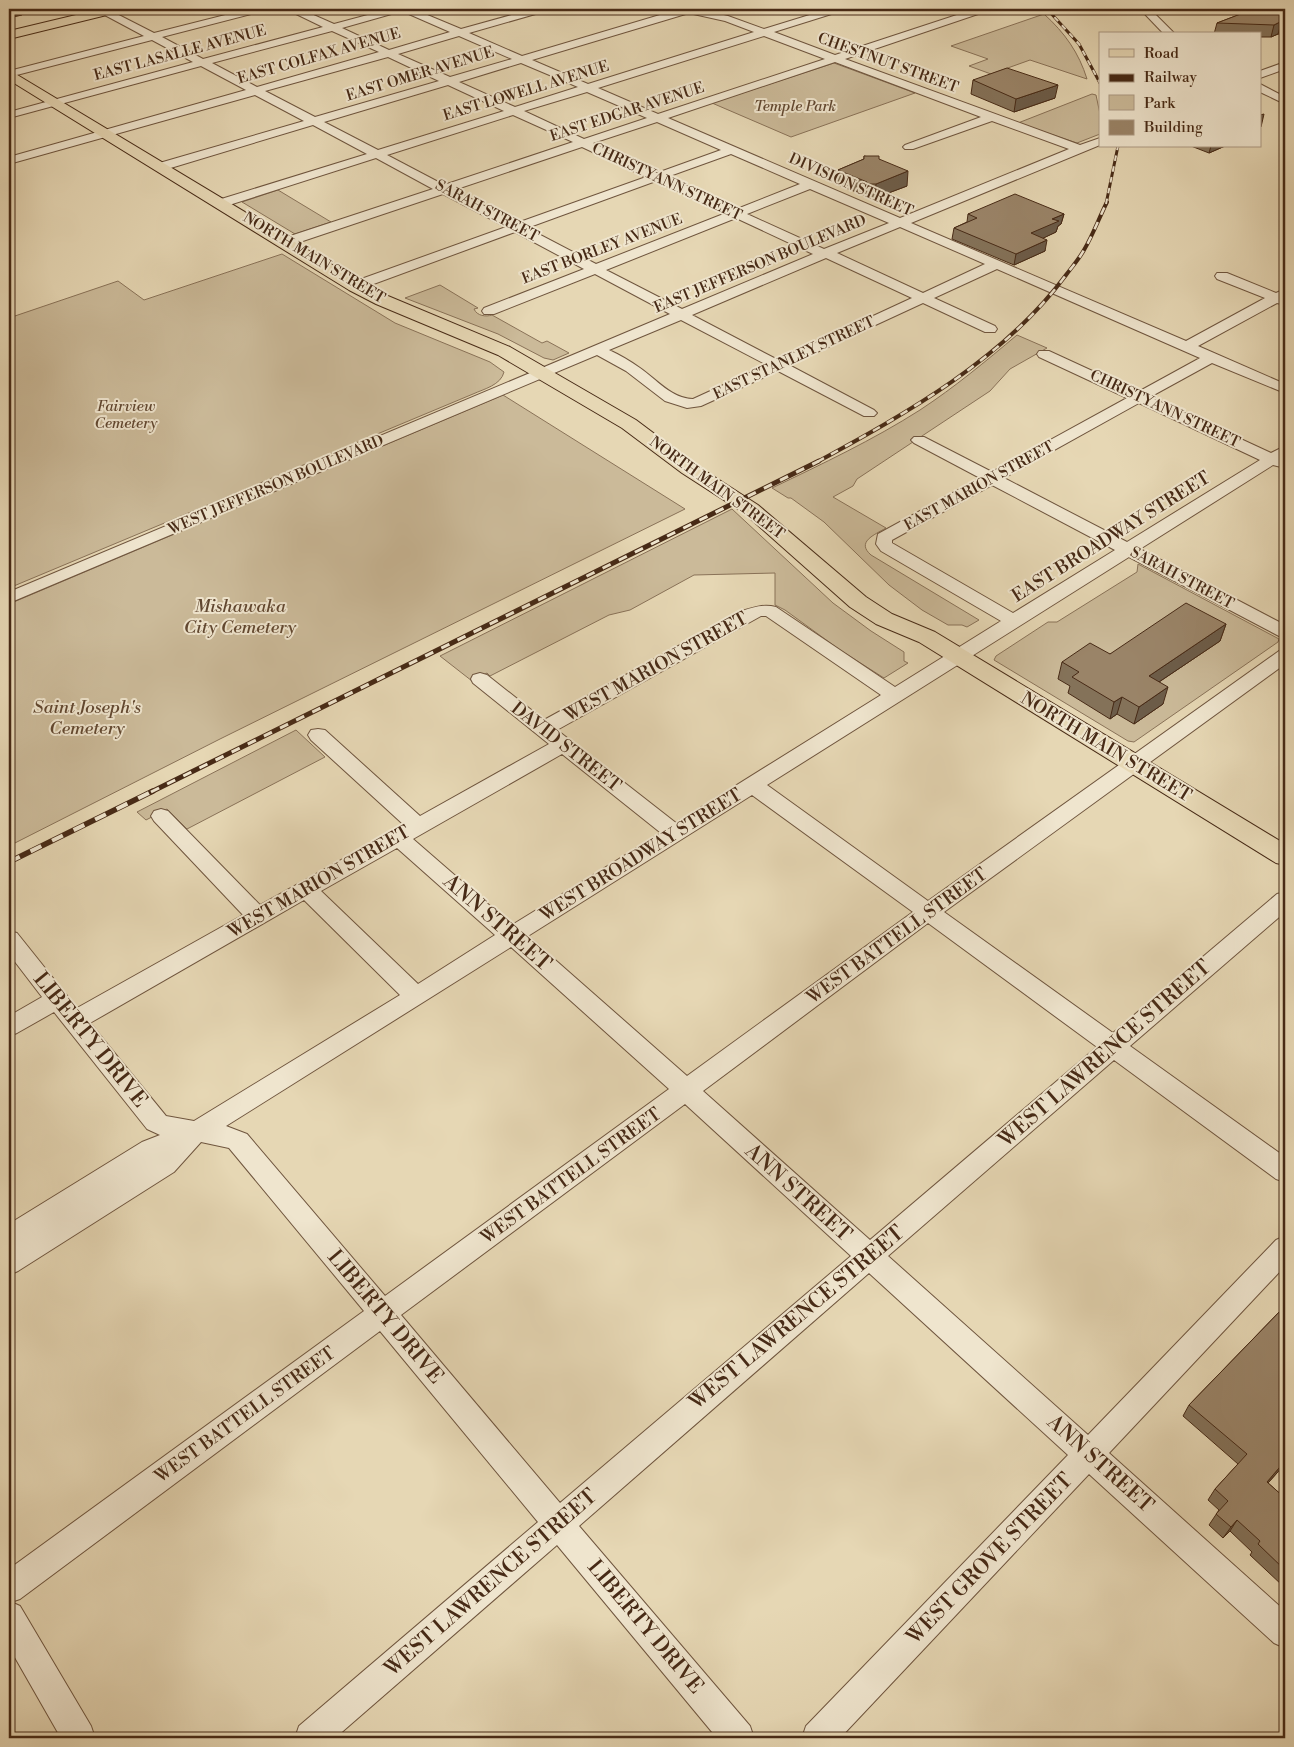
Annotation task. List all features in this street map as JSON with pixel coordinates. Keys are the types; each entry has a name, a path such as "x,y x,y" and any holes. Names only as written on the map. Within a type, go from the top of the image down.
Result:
{"main road":[{"path":"9,35 110,10"},
{"name":"NORTH MAIN STREET","path":"9,74 355,286 382,300 477,338 544,373 629,424 689,469 751,509 858,602 884,619 927,637 1285,856"}],"street":[{"path":"9,74 260,9"},
{"name":"CHRISTYANN STREET","path":"293,9 990,329"},
{"name":"EAST LASALLE AVENUE","path":"9,115 400,9"},
{"name":"DIVISION STREET","path":"405,9 1285,389"},
{"name":"EAST COLFAX AVENUE","path":"9,161 543,9"},
{"name":"CHESTNUT STREET","path":"687,9 721,17 764,32 1079,149"},
{"name":"EAST OMER AVENUE","path":"160,167 687,9"},
{"name":"EAST LOWELL AVENUE","path":"222,203 838,9"},
{"path":"1145,9 1168,32"},
{"name":"SARAH STREET","path":"110,10 153,36 869,413"},
{"name":"EAST EDGAR AVENUE","path":"286,242 978,11"},
{"path":"1262,74 1285,65"},
{"path":"1262,88 1285,101"},
{"path":"909,147 991,117"},
{"name":"EAST JEFFERSON BOULEVARD","path":"544,373 1099,140"},
{"path":"355,286 731,150"},
{"name":"EAST BORLEY AVENUE","path":"489,310 810,184"},
{"name":"EAST STANLEY STREET","path":"598,350 634,370 664,393 680,402 696,403 995,265"},
{"path":"1222,276 1282,298"},
{"path":"1187,346 1282,298"},
{"name":"CHRISTYANN STREET","path":"1044,354 1138,398 1281,458"},
{"name":"EAST MARION STREET","path":"1014,621 887,547 883,541 1212,357"},
{"name":"WEST JEFFERSON BOULEVARD","path":"9,598 544,373"},
{"name":"SARAH STREET","path":"919,440 1285,632"},
{"name":"EAST BROADWAY STREET","path":"958,656 1128,550 1281,458"},
{"name":"WEST MARION STREET","path":"544,729 732,624 759,611 770,612 780,617 821,648 895,696"},
{"name":"WEST BATTELL STREET","path":"9,1588 928,912 1285,655"},
{"name":"WEST BROADWAY STREET","path":"9,1238 151,1149 196,1132 958,656"},
{"name":"DAVID STREET","path":"480,679 675,833"},
{"name":"ANN STREET","path":"318,735 495,924 512,935 1285,1632"},
{"name":"WEST MARION STREET","path":"75,1020 562,745"},
{"path":"753,785 1285,1171"},
{"path":"161,816 258,917"},
{"path":"307,890 416,996"},
{"name":"WEST LAWRENCE STREET","path":"311,1738 754,1353 869,1257 1285,900"},
{"name":"LIBERTY DRIVE","path":"9,939 156,1122 160,1125 224,1136 238,1141 738,1738"},
{"path":"9,1027 58,1000"},
{"name":"WEST BROADWAY STREET","path":"9,1263 165,1164 196,1132"},
{"name":"WEST GROVE STREET","path":"818,1738 1285,1248"},
{"path":"9,1617 79,1738"}],"green space":[{"path":"1044,14 1070,44 1080,61 1087,79 1030,60 991,74 969,66 988,59 951,46"},
{"name":"Temple Park","path":"834,63 915,93 791,137 712,103"},
{"path":"1092,94 1096,95 1099,109 1099,134 1077,143 1018,123"},
{"path":"278,190 331,222 295,234 242,202"},
{"name":"Fairview Cemetery","path":"282,254 395,323 490,362 504,372 502,376 496,383 487,388 9,588 9,318 118,281 144,300"},
{"path":"440,285 478,308 474,309 479,315 492,315 542,343 547,341 569,353 553,360 544,358 498,334 405,298"},
{"path":"1017,335 1047,348 1010,369 990,391 857,479 853,486 833,497 886,528 868,539 865,546 871,555 979,620 967,627 948,625 922,610 889,585 824,522 791,498 772,488 866,442 920,410 958,383"},
{"name":"Mishawaka City Cemetery","path":"503,395 685,509 220,739 9,846 9,604"},
{"path":"732,509 833,603 904,652 904,661 908,663 884,678 840,650 785,610 775,605 775,573 694,575 630,610 609,615 490,676 487,673 472,681 440,656"},
{"path":"1138,564 1279,639 1278,642 1134,742 1128,741 994,660 996,656 1048,622 1057,622 1137,572"},
{"path":"296,730 325,757 187,829 167,809 146,820 137,812"}],"building":[{"path":"1246,9 1285,9 1285,22 1282,21 1274,25 1217,23 1251,10"},
{"path":"1007,68 1058,85 1016,99 973,80"},
{"path":"864,156 879,156 879,159 908,171 876,184 868,184 838,170 864,159"},
{"path":"1015,194 1064,214 1052,219 1059,221 1031,233 1047,240 1016,254 954,228 977,218 968,214"},
{"path":"1186,603 1226,624 1149,676 1168,687 1139,707 1122,697 1114,702 1072,677 1079,672 1062,662 1090,643 1110,654"},
{"path":"1285,1306 1285,1461 1267,1482 1285,1498 1285,1570 1258,1544 1260,1541 1237,1520 1231,1527 1216,1514 1228,1501 1215,1489 1247,1454 1189,1405"}],"railway":[{"path":"1047,9 1079,44 1099,81"},
{"path":"1106,204 1118,148"},
{"path":"817,462 885,424 952,382 1014,333 1041,305 1078,260 1107,202"},
{"path":"151,792 817,462"},
{"path":"9,862 153,791"}],"park label":[{"name":"Saint Joseph's Cemetery","path":"87,718"}]}
